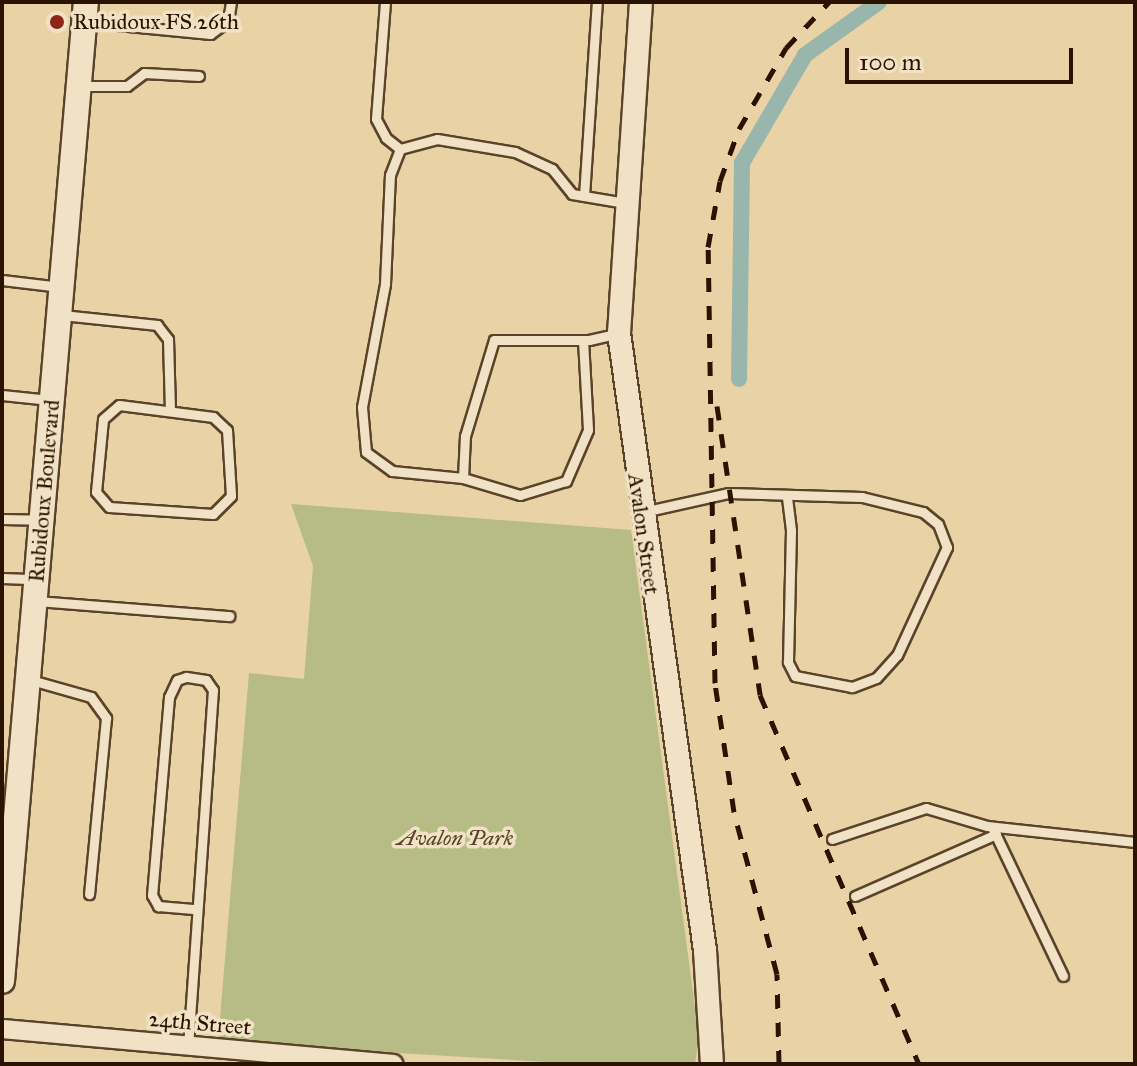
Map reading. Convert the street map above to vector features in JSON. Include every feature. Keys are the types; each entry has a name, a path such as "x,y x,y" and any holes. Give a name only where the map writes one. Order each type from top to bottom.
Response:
{"main road":[{"name":"Rubidoux Boulevard","path":"2,981 85,12"}],"street":[{"name":"Avalon Street","path":"641,2 625,203 619,333 640,512 705,950 712,1064"},
{"name":"24th Street","path":"2,1029 393,1064"}],"lane":[{"path":"85,12 210,34 228,21 231,2"},
{"path":"385,2 376,119 386,138 400,149"},
{"path":"584,196 597,2"},
{"path":"79,86 111,89 144,73 199,76"},
{"path":"400,149 437,139 515,152 552,169 572,194 625,203"},
{"path":"400,149 390,175 385,284 362,407 366,452 392,471 463,478 520,495 566,481 588,430 583,340"},
{"path":"2,280 61,287"},
{"path":"59,315 157,325 168,339 170,411"},
{"path":"463,478 465,436 494,340 583,340 619,333"},
{"path":"2,395 51,400"},
{"path":"119,405 170,411 213,417 227,430 231,496 213,514 109,507 96,492 103,419 119,405"},
{"path":"640,512 729,493 787,495 895,502 938,524 947,547 897,655 876,678 852,687 795,676 788,662 791,530 787,495"},
{"path":"2,519 41,520"},
{"path":"2,578 35,590 229,616"},
{"path":"188,1047 213,690 206,680 186,677 177,680 169,697 152,895 158,906 196,909"},
{"path":"28,679 91,697 106,718 89,894"},
{"path":"832,839 926,808 994,831 1134,844"},
{"path":"855,896 994,831"},
{"path":"994,831 1063,976"}],"green space":[{"name":"Avalon Park","path":"291,504 631,530 699,1037 695,1064 579,1064 218,1042 249,673 304,679 313,566"}],"waterway":[{"path":"739,379 742,163 805,55 879,2"}],"railway":[{"path":"779,1064 777,974 734,812 715,683 708,247 720,181 739,129 786,48 829,2"},
{"path":"717,406 760,695 919,1064"}],"place":[{"name":"Rubidoux FS 26th","path":"57,22"}]}
